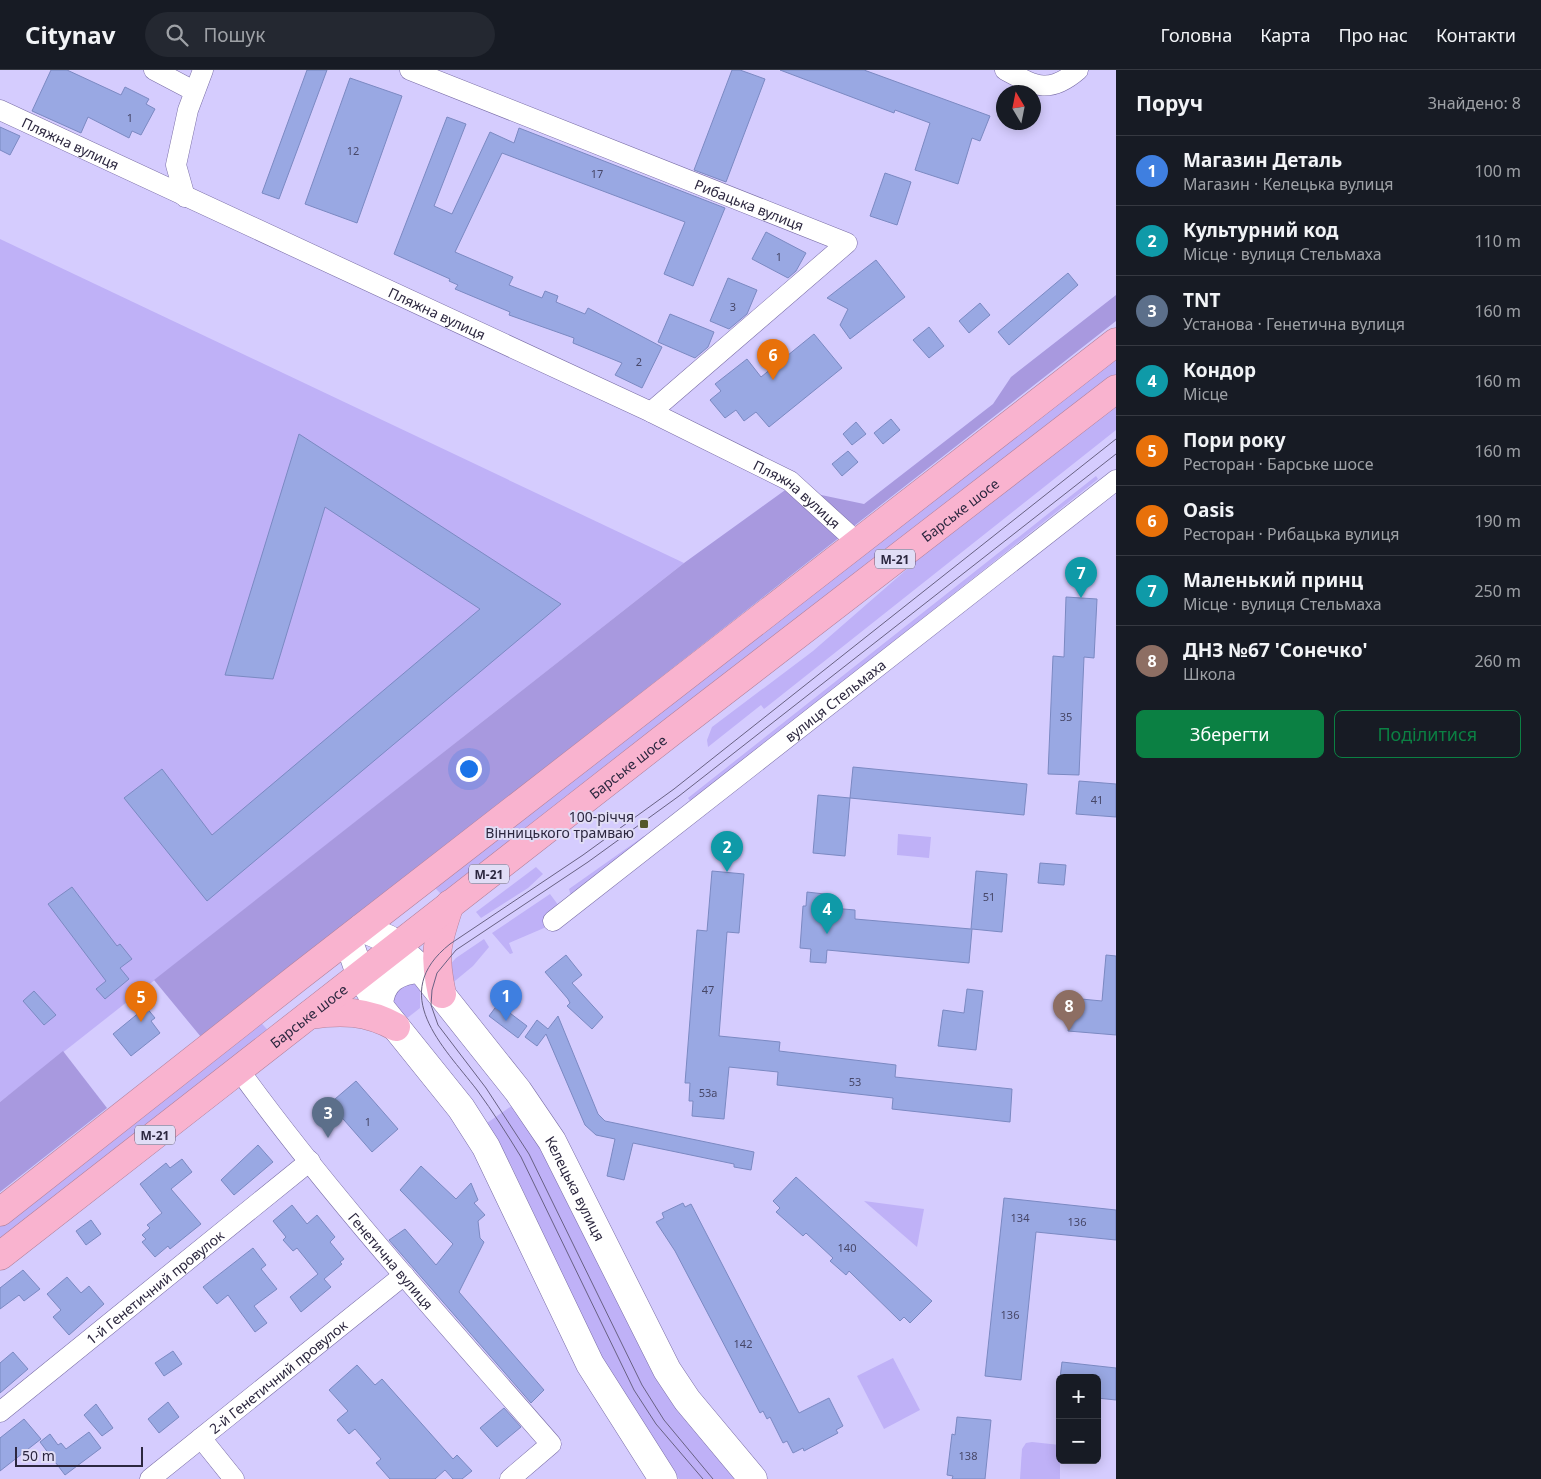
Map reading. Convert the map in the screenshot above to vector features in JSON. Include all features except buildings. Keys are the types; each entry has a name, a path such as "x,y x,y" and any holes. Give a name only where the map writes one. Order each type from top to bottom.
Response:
{"highway":[{"name":"М-21","path":"0,1212 297,978 1116,342"},
{"name":"Барське шосе","path":"0,1256 450,904 1116,389"},
{"path":"429,876 426,890 430,897 435,903 450,904 438,939 435,958 442,994"},
{"path":"297,978 312,981 318,986 320,1001 313,1011"},
{"path":"313,1011 353,1012 377,1016 396,1027"}],"main road":[{"name":"Келецька вулиця","path":"355,933 388,939 421,969 518,1091 552,1141 667,1370 687,1400 753,1479"},
{"path":"355,933 360,974 379,1006 461,1108 486,1147 590,1364 663,1479"},
{"path":"379,1006 380,996 388,980 404,970 421,969"}],"street":[{"path":"154,70 194,90"},
{"path":"185,197 176,164 194,90 203,70"},
{"name":"Рибацька вулиця","path":"410,70 847,243 651,412"},
{"path":"1005,70 1038,87 1058,84 1078,70"},
{"name":"Пляжна вулиця","path":"0,110 651,412 790,480 857,542"},
{"name":"вулиця Стельмаха","path":"553,921 1116,480"},
{"name":"Генетична вулиця","path":"239,1070 310,1161 404,1275 551,1444 510,1479"},
{"name":"1-й Генетичний провулок","path":"0,1412 310,1161"},
{"name":"2-й Генетичний провулок","path":"150,1479 404,1275"},
{"path":"201,1438 234,1479"}],"shaded area":[{"path":"0,239 684,563 0,1102"},
{"path":"1116,295 1116,321 201,1037 154,980 684,563 788,488 864,504 993,404 1011,377"},
{"path":"1116,358 1116,375 447,893 441,894 436,889 438,881"},
{"path":"1116,402 1116,430 764,709 761,705 708,747 707,740 712,727 813,651 953,529"},
{"path":"1096,476 1098,479 691,802 688,798"},
{"path":"898,834 931,837 929,858 897,855"},
{"path":"644,836 646,838 571,896 569,889"},
{"path":"536,867 543,874 528,888 481,918 476,912"},
{"path":"550,894 559,906 548,915 544,928 509,943 513,953 510,954 492,933"},
{"path":"484,939 489,947 473,966 450,985 446,969 456,958"},
{"path":"409,977 420,986 420,1008 406,1019 391,998"},
{"path":"252,1013 277,1040 0,1256 0,1212"},
{"path":"63,1051 107,1108 0,1192 0,1102"},
{"path":"513,1105 541,1146 739,1479 679,1479 601,1357 511,1165 487,1123"},
{"path":"864,1201 924,1209 917,1247"},
{"path":"893,1358 920,1410 884,1429 857,1376"},
{"path":"1026,1443 1056,1445 1056,1464 1060,1464 1060,1479 1020,1479 1022,1449"}],"tram line":[{"path":"703,1479 656,1424 634,1390 521,1157 483,1098 437,1038 427,1019 422,1001 423,982 432,963 450,944 583,855 674,789 1116,439"},
{"path":"713,1479 664,1420 642,1385 529,1154 486,1088 438,1025 431,1005 432,990 437,973 456,950 588,862 679,796 1116,454"}],"place":[{"name":"Oasis","path":"773,380"},
{"name":"Маленький принц","path":"1081,598"},
{"name":"100-річчя Вінницького трамваю","path":"644,824"},
{"name":"Культурний код","path":"727,872"},
{"name":"Кондор","path":"827,934"},
{"name":"Магазин Деталь","path":"506,1021"},
{"name":"Пори року","path":"141,1022"},
{"name":"ДНЗ №67 'Сонечко'","path":"1069,1031"},
{"name":"TNT","path":"328,1138"}]}
